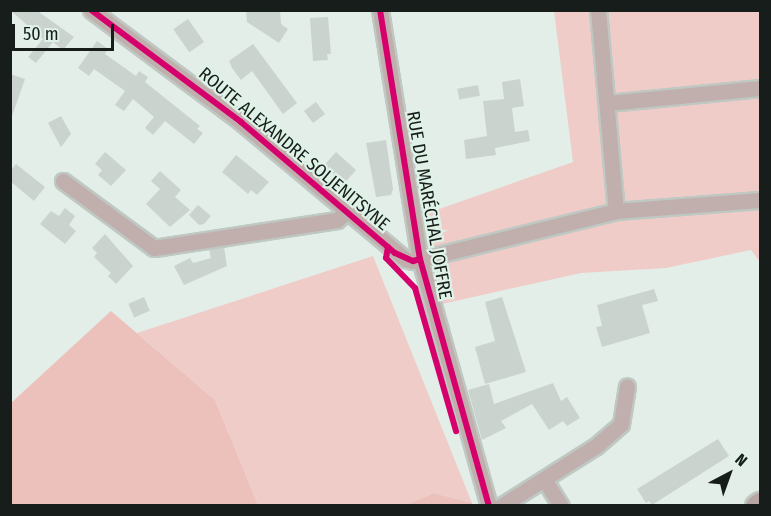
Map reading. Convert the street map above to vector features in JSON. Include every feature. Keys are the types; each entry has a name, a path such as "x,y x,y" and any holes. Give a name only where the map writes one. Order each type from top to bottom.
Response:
{"main road":[{"path":"756,506 760,503"}],"street":[{"name":"ROUTE ALEXANDRE SOLJENITSYNE","path":"91,10 241,122 405,259 420,259"},
{"name":"RUE DU MARÉCHAL JOFFRE","path":"380,10 420,259 489,506"},
{"path":"598,11 616,211"},
{"path":"608,104 760,88"},
{"path":"63,181 154,249 337,220 346,212"},
{"path":"420,259 616,211 760,200"},
{"path":"501,506 544,479 621,424 627,386"},
{"path":"544,479 561,506"}],"shaded area":[{"path":"554,11 760,11 760,262 751,250 666,268 581,273 442,304 428,213 573,162"},
{"path":"373,256 472,503 434,493 405,505 258,505 215,400 137,333"},
{"path":"111,311 215,400 258,505 11,505 11,403"},
{"path":"434,493 472,503 472,505 405,505"}],"building":[{"path":"10,10 36,10 74,37 63,50 53,42 36,63 28,57 43,39"},
{"path":"246,10 280,10 281,24 288,29 279,43 247,22"},
{"path":"328,17 331,54 327,54 328,60 313,61 310,18"},
{"path":"188,19 204,42 189,52 173,29"},
{"path":"97,41 108,49 105,54 136,76 139,71 148,77 145,82 200,126 197,129 203,133 194,144 165,121 153,135 145,128 154,117 133,99 124,111 115,105 125,91 94,69 89,76 78,68"},
{"path":"253,44 297,103 283,114 252,71 241,80 229,61"},
{"path":"10,74 25,79 12,116 10,116"},
{"path":"520,79 524,106 512,108 515,132 528,130 530,141 495,148 496,155 466,159 464,140 487,136 483,101 504,99 502,82"},
{"path":"478,85 480,96 459,99 457,89"},
{"path":"316,102 325,114 313,123 304,111"},
{"path":"61,116 71,134 61,147 48,123"},
{"path":"386,140 393,189 391,195 376,197 366,143"},
{"path":"105,152 126,170 111,186 98,175 102,170 95,164"},
{"path":"336,152 356,170 344,183 324,165"},
{"path":"236,155 269,182 257,195 251,190 248,194 222,172"},
{"path":"16,164 45,187 34,201 10,181 10,171"},
{"path":"160,171 181,190 175,197 190,210 170,227 146,204 160,189 151,181"},
{"path":"363,201 386,214 380,225 364,212"},
{"path":"198,205 211,216 204,224 199,225 189,215"},
{"path":"65,208 75,216 69,225 76,231 65,244 40,224 51,211 59,216"},
{"path":"105,234 133,266 116,284 108,276 111,273 94,257 97,253 92,248"},
{"path":"224,247 227,266 184,285 174,266 190,258 193,263 211,258 209,249"},
{"path":"654,289 658,301 642,305 650,333 602,347 596,327 602,326 597,305"},
{"path":"144,297 150,311 134,317 128,304"},
{"path":"502,297 526,372 485,384 475,347 495,341 485,302"},
{"path":"553,383 561,401 567,397 580,418 567,426 563,421 549,430 532,404 501,421 506,428 482,440 468,390 489,384 494,404"},
{"path":"718,439 729,456 652,505 649,501 646,503 637,489"}],"cycle path":[{"path":"91,10 241,122 395,253 413,261 420,259"},
{"path":"380,10 420,259 489,506"},
{"path":"388,247 386,258 415,288 456,431"}]}
